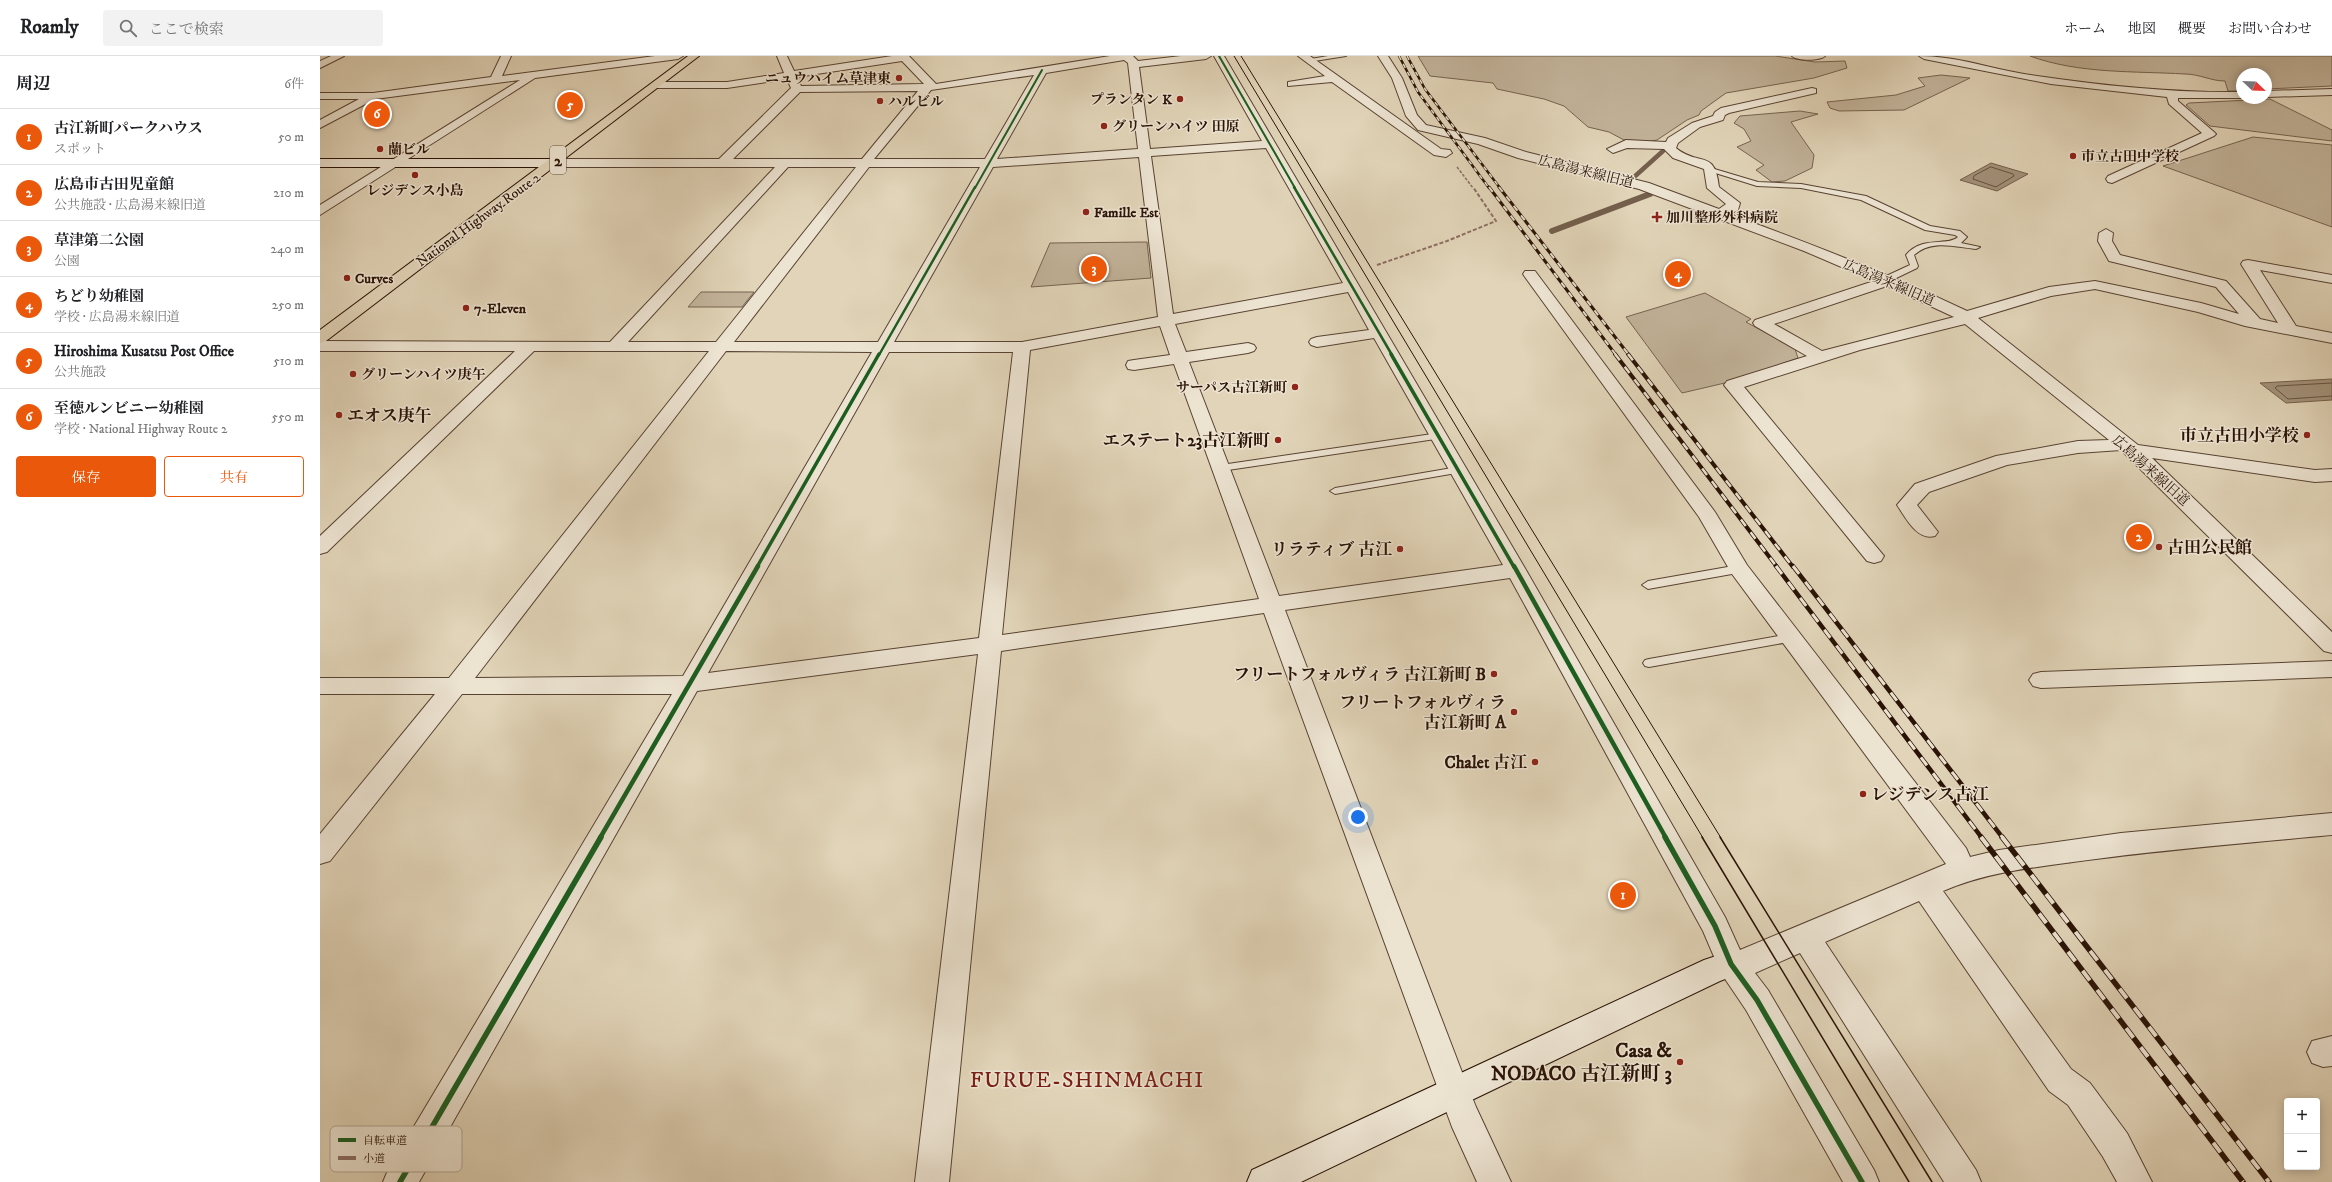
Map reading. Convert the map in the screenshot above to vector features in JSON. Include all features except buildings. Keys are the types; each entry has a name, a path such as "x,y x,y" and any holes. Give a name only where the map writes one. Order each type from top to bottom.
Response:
{"highway":[{"name":"National Highway Route 2","path":"320,338 694,56"}],"street":[{"path":"320,64 339,56"},
{"path":"495,80 506,56"},
{"path":"320,96 373,96 678,56"},
{"path":"782,56 797,89"},
{"path":"722,163 797,89 926,89 1042,70 1129,59 1206,56"},
{"path":"1219,56 1516,570 1715,926 1731,964 1757,1000 1862,1182"},
{"name":"広島湯来線旧道","path":"1383,56 1397,78 1412,116 1422,128 1466,137 1522,155 1625,180 1809,248 1966,317 2129,447 2332,645"},
{"path":"1797,56 1820,56"},
{"path":"1924,56 2024,77 2172,93 2207,96 2236,95"},
{"path":"320,853 454,688 719,347 865,163 926,89 931,85 904,57 728,85 656,85"},
{"path":"1306,58 1335,78 1381,114 1431,148 1438,152 1446,153"},
{"path":"1129,59 1144,153 1166,321 1463,1116 1494,1182"},
{"path":"433,1126 690,684 1042,70"},
{"path":"320,211 530,79 531,75"},
{"path":"1292,84 1335,78"},
{"path":"1670,146 1672,142 1696,125 1719,118 1719,114 1725,110 1812,91"},
{"path":"2272,94 2332,92"},
{"path":"2112,179 2210,134 2173,102 2172,93"},
{"path":"320,125 373,96"},
{"path":"1429,130 1457,167"},
{"path":"320,163 990,163 1271,144"},
{"path":"1613,149 1626,144 1670,146"},
{"path":"1670,146 1670,149 1677,155 1708,166 1711,170 1713,188 1734,205 1731,210 1720,214"},
{"path":"614,347 785,163"},
{"path":"2106,233 2105,241 2114,258 2221,284 2255,323"},
{"path":"2291,330 2248,264 2332,279"},
{"path":"1530,274 1708,516 1739,569 1956,856 1962,870"},
{"path":"1820,357 1761,323 1886,281"},
{"path":"1874,556 1733,385 1855,346 1956,322 1966,317 2049,292 2095,285 2201,308 2255,323 2332,338"},
{"path":"320,346 1022,347 1353,286"},
{"path":"1317,342 1379,333"},
{"path":"320,547 529,347"},
{"path":"932,1182 992,644 1022,347"},
{"path":"1134,365 1248,348"},
{"path":"1928,532 1907,505 1922,488 2003,460 2078,447 2129,447 2315,476 2332,475"},
{"path":"320,686 454,688 661,686 690,684 992,644 1516,570"},
{"path":"2041,680 2332,669"},
{"path":"1264,1182 1455,1093 1714,969 1731,964 1745,963 1962,870 1999,861 2121,844 2332,824"},
{"path":"1924,886 2060,1080 2079,1094 2115,1145 2135,1182"},
{"path":"1806,937 1964,1182"},
{"path":"400,1182 406,1172"}],"lane":[{"path":"1306,58 1343,56"},
{"path":"1711,170 1757,184 1801,186 1864,198 1882,208 1928,228 1957,233 1964,238 1956,242 1939,242 1919,247 1910,255 1914,266 1886,281"},
{"path":"1939,242 1976,248"},
{"path":"1221,468 1439,436"},
{"path":"1335,491 1458,470"},
{"path":"1648,585 1739,569"},
{"path":"1649,663 1790,638"}],"shaded area":[{"path":"1418,56 1775,56 1815,62 1845,61 1847,68 1814,78 1726,93 1701,111 1699,115 1687,120 1657,140 1645,142 1624,140 1609,132 1588,127 1564,106 1544,99 1497,89 1493,83 1430,76"},
{"path":"2030,56 2332,56 2332,86 2272,89 2272,68 2236,68 2236,91 2228,91 2225,81 2195,75 2107,71 2049,62"},
{"path":"1941,75 1970,78 1904,110 1839,111 1830,108 1827,102 1896,95 1925,86 1918,78"},
{"path":"2272,100 2332,130 2332,141 2210,126 2186,105 2189,103 2236,101 2236,104 2272,104"},
{"path":"1800,111 1818,114 1791,122 1814,155 1812,168 1785,181 1772,182 1756,170 1764,165 1737,147 1751,141 1744,129 1734,123 1740,116"},
{"path":"2253,137 2332,145 2332,227 2163,166"},
{"path":"1147,242 1151,278 1031,287 1050,243"},
{"path":"701,292 754,292 742,307 688,307"},
{"path":"1705,293 1751,319 1746,322 1795,349 1798,358 1729,382 1682,393 1626,317"}],"water":[{"path":"1991,163 2028,174 1997,191 1960,180"},
{"path":"2332,379 2332,400 2286,403 2260,383"}],"waterway":[{"path":"1633,178 1663,151"},
{"path":"1552,231 1650,194"}],"tram line":[{"path":"1234,56 1703,838"},
{"path":"1241,56 1721,838"},
{"path":"1702,837 1909,1182"},
{"path":"1720,837 1932,1182"}],"railway":[{"path":"1399,56 1418,92 1489,188"},
{"path":"1407,56 1425,89 1500,188"},
{"path":"1489,187 1616,355"},
{"path":"1499,187 1629,355"},
{"path":"1615,354 1777,567"},
{"path":"1628,354 1793,567"},
{"path":"1776,566 1982,838"},
{"path":"1793,566 2003,838"},
{"path":"1981,837 2243,1182"},
{"path":"2002,837 2269,1182"}],"marked path":[{"path":"1377,265 1447,241 1496,221 1477,192 1457,167"}],"cycle path":[{"path":"1219,56 1516,570 1715,926 1731,964 1757,1000 1862,1182"},
{"path":"433,1126 690,684 1042,70"},
{"path":"400,1182 406,1172"}],"place":[{"name":"ニュウハイム草津東","path":"899,78"},
{"name":"プランタン K","path":"1180,99"},
{"name":"ハルビル","path":"880,101"},
{"name":"Hiroshima Kusatsu Post Office","path":"570,105"},
{"name":"至徳ルンビニー幼稚園","path":"377,114"},
{"name":"グリーンハイツ 田原","path":"1104,126"},
{"name":"蘭ビル","path":"380,149"},
{"name":"市立古田中学校","path":"2073,156"},
{"name":"レジデンス小島","path":"415,175"},
{"name":"Famille Est","path":"1086,212"},
{"name":"加川整形外科病院","path":"1657,217"},
{"name":"草津第二公園","path":"1094,269"},
{"name":"ちどり幼稚園","path":"1678,274"},
{"name":"Curves","path":"347,278"},
{"name":"7-Eleven","path":"466,308"},
{"name":"グリーンハイツ庚午","path":"353,374"},
{"name":"サーパス古江新町","path":"1295,387"},
{"name":"エオス庚午","path":"339,415"},
{"name":"市立古田小学校","path":"2307,435"},
{"name":"エステート23古江新町","path":"1278,440"},
{"name":"広島市古田児童館","path":"2139,537"},
{"name":"古田公民館","path":"2159,547"},
{"name":"リラティブ 古江","path":"1400,549"},
{"name":"フリートフォルヴィラ 古江新町 B","path":"1494,674"},
{"name":"フリートフォルヴィラ 古江新町 A","path":"1514,712"},
{"name":"Chalet 古江","path":"1535,762"},
{"name":"レジデンス古江","path":"1863,794"},
{"name":"古江新町パークハウス","path":"1623,895"},
{"name":"Casa & NODACO 古江新町 3","path":"1680,1062"}],"district":[{"name":"FURUE-SHINMACHI","path":"1087,1079"}]}
